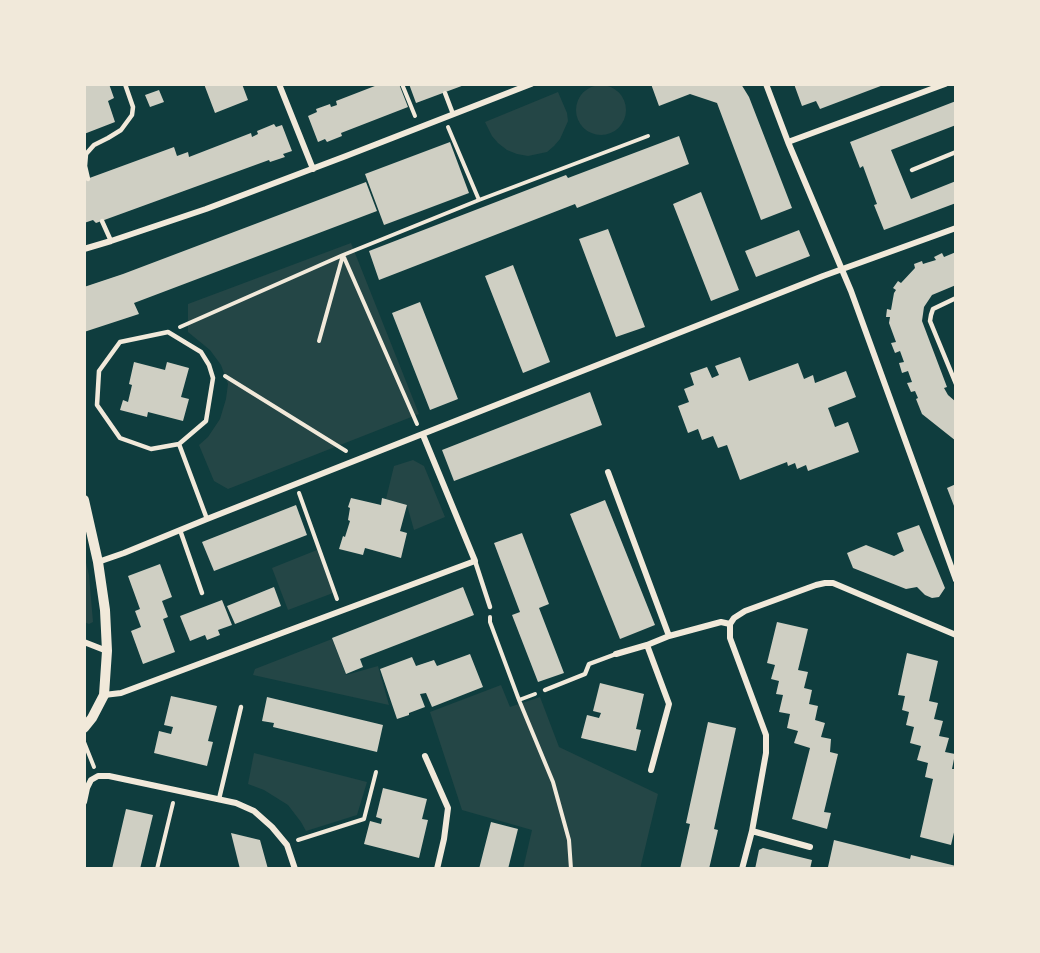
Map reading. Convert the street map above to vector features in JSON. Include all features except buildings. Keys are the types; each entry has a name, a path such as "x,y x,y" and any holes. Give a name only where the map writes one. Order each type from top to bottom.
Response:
{"street":[{"path":"279,84 313,168"},
{"path":"84,249 206,209 531,84"},
{"path":"766,84 851,291 956,579"},
{"path":"788,142 945,84"},
{"path":"98,562 842,269 956,228"},
{"path":"104,695 121,693 475,561 423,435"},
{"path":"608,472 669,636"},
{"path":"84,500 98,562 105,610 107,651 104,695 84,728"},
{"path":"742,869 752,831 766,753 766,735 730,638 730,624 741,613 825,583 833,584 956,635"},
{"path":"616,654 721,622 730,624"},
{"path":"84,642 107,651"},
{"path":"647,645 669,704 651,770"},
{"path":"425,756 448,808 437,869"},
{"path":"84,802 91,780 98,776 109,776 236,803 254,812 272,827 285,843 295,869"},
{"path":"752,831 810,847"}],"lane":[{"path":"88,179 84,166 86,154 94,145 121,130 132,115 134,107 125,84"},
{"path":"445,93 453,114"},
{"path":"912,170 956,152"},
{"path":"102,221 111,241"},
{"path":"956,298 933,309 930,321 956,384"},
{"path":"168,332 201,352 209,365 213,378 206,421 180,444 151,449 120,438 97,405 99,371 120,342 168,332"},
{"path":"180,444 207,519"},
{"path":"180,530 202,593"},
{"path":"475,561 490,607"},
{"path":"545,690 585,674 589,664 616,654"},
{"path":"219,799 241,707"}],"path":[{"path":"402,84 419,128"},
{"path":"444,118 479,200"},
{"path":"168,332 343,255 479,200 648,136"},
{"path":"319,341 343,255"},
{"path":"343,255 423,435"},
{"path":"209,365 359,460"},
{"path":"296,484 341,611"},
{"path":"490,607 490,622 519,700 554,782 568,840 571,869"},
{"path":"519,700 545,690"},
{"path":"84,742 98,776"},
{"path":"285,843 364,819 376,772"},
{"path":"157,869 176,790"}],"shaded area":[{"path":"596,85 606,85 619,92 626,105 626,115 619,128 606,135 596,135 587,131 580,124 576,115 576,105 580,96 587,89"},
{"path":"558,92 568,121 560,139 547,152 528,156 517,154 507,150 492,136 485,122"},
{"path":"351,243 419,414 228,489 214,481 199,445 208,437 220,419 228,384 221,365 210,350 188,332 188,304"},
{"path":"413,460 424,466 445,517 414,530 407,505 386,499 394,466"},
{"path":"317,550 333,593 288,610 272,568"},
{"path":"84,554 89,575 93,622 89,624 84,622"},
{"path":"332,639 346,675 378,666 389,705 253,675 255,669"},
{"path":"501,685 510,707 540,697 559,747 658,794 640,869 523,869 532,830 462,810 430,712"},
{"path":"254,753 367,782 357,815 306,831 288,805 264,790 248,784"}]}
